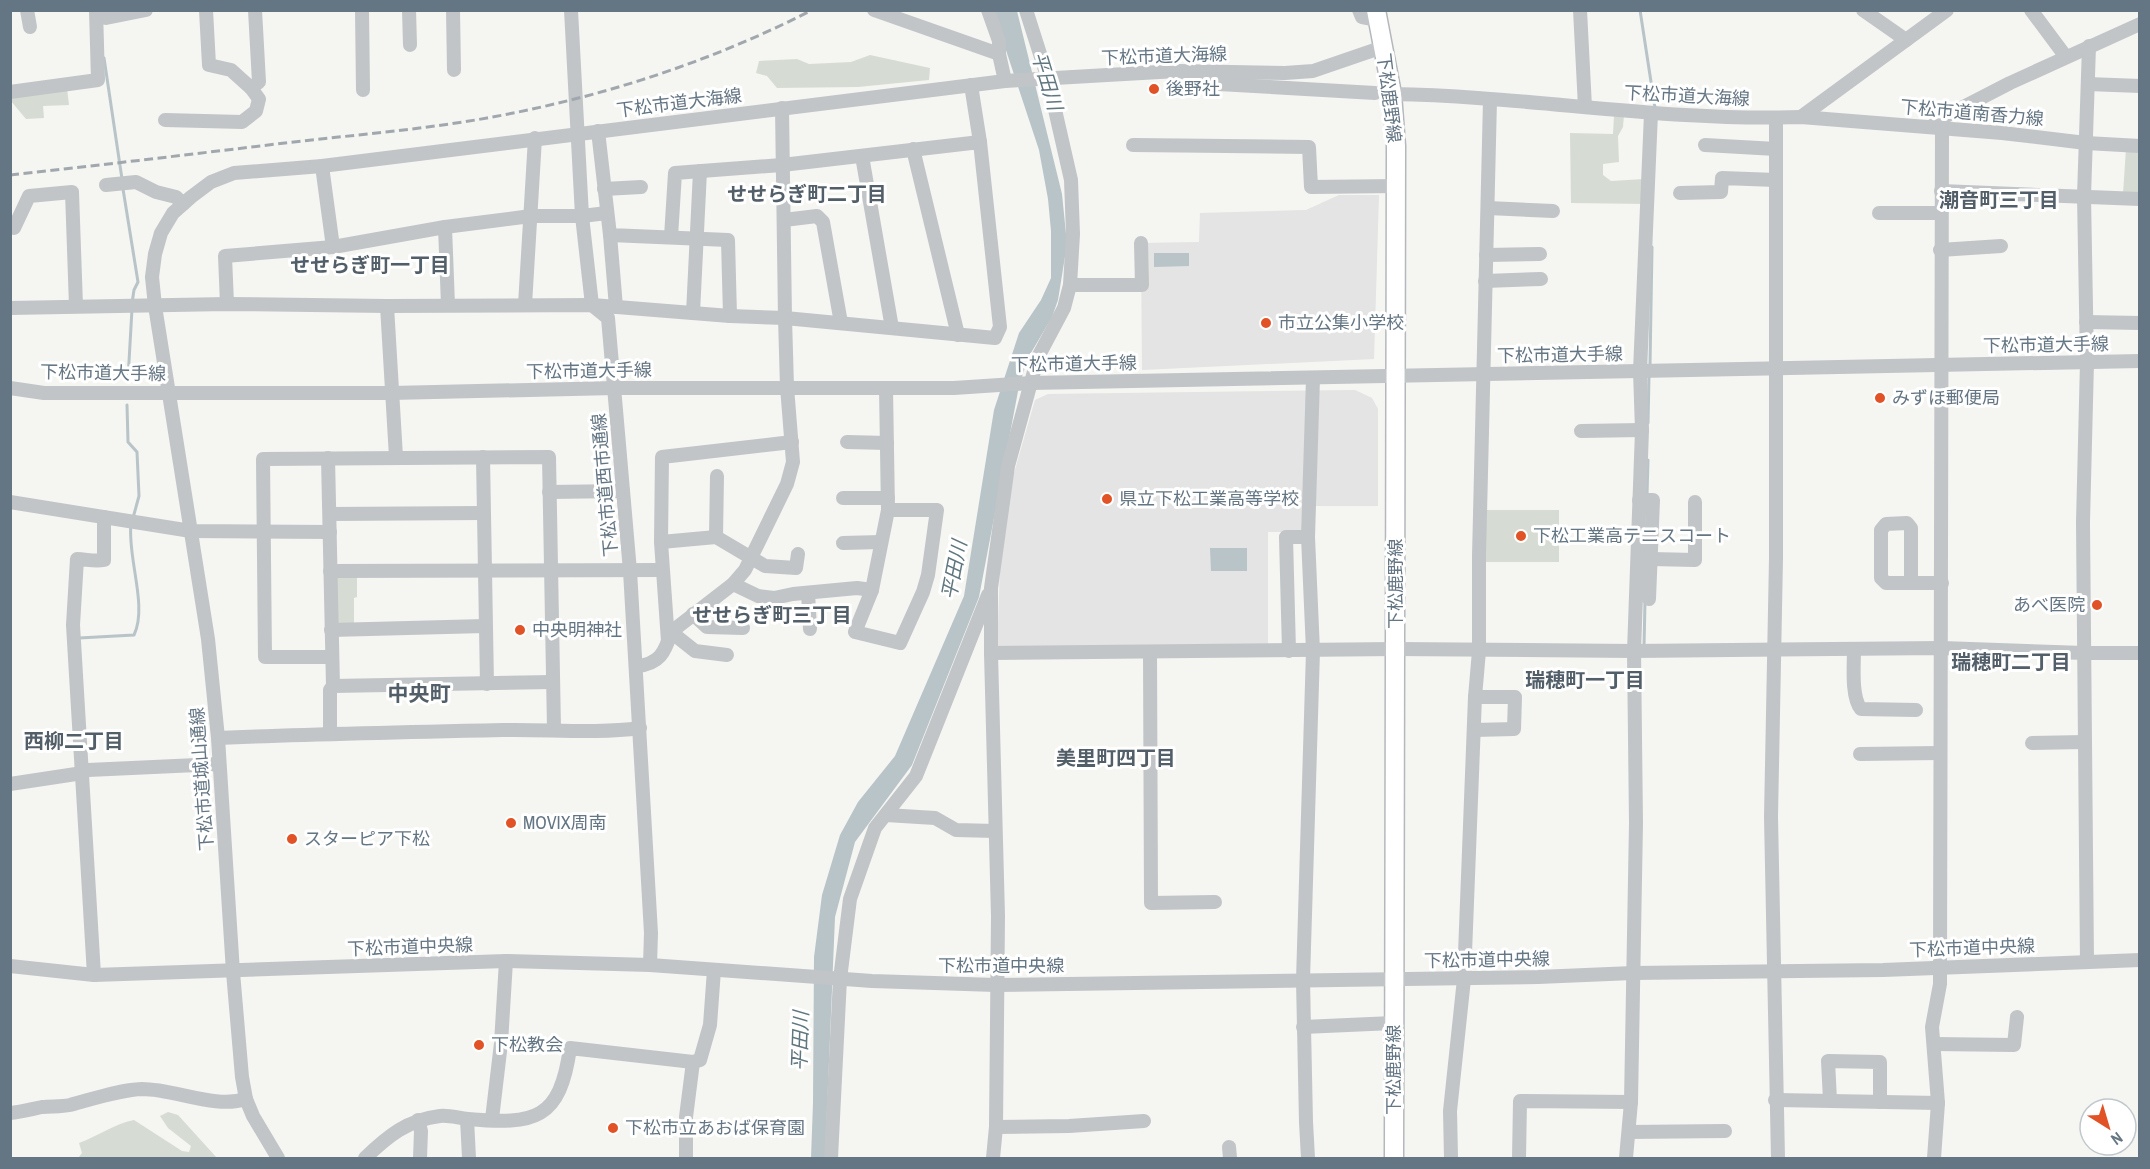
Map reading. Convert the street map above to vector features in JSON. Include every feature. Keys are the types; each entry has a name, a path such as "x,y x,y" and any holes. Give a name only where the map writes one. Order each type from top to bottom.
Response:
{"main road":[{"name":"下松鹿野線","path":"1375,13 1383,46 1383,94 1396,146 1397,186 1394,1158"}],"street":[{"path":"27,10 30,27"},
{"path":"10,92 98,80 96,10"},
{"path":"106,10 106,18 146,10"},
{"path":"165,120 242,122 256,111 259,99 250,88 231,70 209,65 206,10"},
{"path":"250,88 259,82 255,10"},
{"path":"363,10 363,90"},
{"path":"409,10 410,45"},
{"path":"453,10 454,70"},
{"path":"571,10 576,134 592,305"},
{"path":"874,10 999,54"},
{"path":"988,10 999,42 999,54 1005,81"},
{"path":"993,1158 996,1127 998,916 991,653 992,588 1008,466 1026,383 1064,308 1070,285 1073,234 1071,180 1026,10"},
{"path":"1580,10 1585,107"},
{"path":"1863,10 1906,40"},
{"path":"1801,117 1947,10"},
{"path":"2031,10 2066,57"},
{"path":"1934,1158 1938,1103 1932,1027 1940,984 1939,753 1942,648 1941,191 1936,128 1946,116 2139,24"},
{"name":"下松市道大海線","path":"168,392 152,277 161,233 173,213 183,204 211,182 234,172 322,166 1005,81 1177,70 1301,72 1339,63 1383,46"},
{"path":"2087,962 2083,522 2086,362 2084,196 2090,46"},
{"name":"下松市道大海線","path":"1177,70 1183,82 1490,100 1651,113 1801,117"},
{"path":"1301,72 1301,89"},
{"path":"2088,84 2139,86"},
{"path":"10,308 227,304 592,305 785,318 995,338 1000,327 980,142 971,85"},
{"path":"1451,1158 1450,1111 1464,979 1479,651 1479,556 1490,100"},
{"path":"637,666 649,665 658,660 669,637 693,614 733,584 752,558 787,484 793,462 787,387 782,108"},
{"path":"1626,1158 1631,1102 1636,823 1634,651 1642,430 1640,371 1651,113"},
{"name":"下松市道南香力線","path":"1801,117 2139,146"},
{"path":"1776,118 1775,650 1771,806 1775,1100 1778,1158"},
{"path":"598,131 616,307"},
{"path":"525,305 535,138"},
{"path":"671,237 675,173 782,165 980,142"},
{"path":"1133,145 1309,147 1311,187 1397,186"},
{"path":"1706,145 1776,149"},
{"path":"913,149 958,334"},
{"path":"862,156 892,328"},
{"path":"322,166 333,247"},
{"path":"693,313 700,171"},
{"path":"1680,193 1721,192 1722,178 1776,180"},
{"path":"106,185 136,182 156,192 176,197 183,204"},
{"path":"604,189 640,187"},
{"path":"1941,191 2139,199"},
{"path":"14,228 29,196 72,192 76,306"},
{"path":"1488,208 1553,211"},
{"path":"227,304 225,256 333,247 445,227 531,216 582,216 607,213"},
{"path":"1879,213 1941,213"},
{"path":"784,220 817,216 823,222 841,323"},
{"path":"445,227 448,304"},
{"path":"610,236 728,240 730,316"},
{"path":"1070,285 1142,285 1141,243"},
{"path":"1940,249 2001,246"},
{"path":"1486,255 1540,254"},
{"path":"1485,281 1541,279"},
{"name":"下松市道西市通線","path":"592,305 608,318 615,388 637,666 651,965"},
{"path":"387,306 396,457"},
{"path":"2086,322 2139,323"},
{"name":"下松市道大手線","path":"10,388 44,393 391,393 615,388 886,388 1397,375 2139,361"},
{"path":"1308,1158 1303,980 1313,651 1308,537 1313,378"},
{"path":"843,498 888,504 937,510 925,584 900,643 855,632 872,590 888,504 886,388"},
{"name":"下松市道城山通線","path":"168,392 208,639 218,738 239,1049 246,1099 260,1132 278,1158"},
{"path":"1581,431 1642,430"},
{"path":"669,637 662,570 662,457 792,442"},
{"path":"847,442 887,443"},
{"path":"483,457 487,684"},
{"path":"331,657 265,657 263,459 549,457 554,729"},
{"path":"328,458 333,686 330,690 330,733"},
{"path":"716,537 717,476"},
{"path":"549,492 623,491"},
{"path":"1639,500 1653,500 1648,599"},
{"path":"10,502 191,531 330,532"},
{"path":"1651,559 1695,560 1695,502"},
{"path":"330,514 483,513"},
{"path":"94,975 73,626 77,559 104,560 104,517"},
{"path":"1911,584 1911,528 1907,523 1886,524 1881,530 1881,578 1886,583 1911,584 1942,583"},
{"path":"661,542 716,537 765,566 796,568 798,554"},
{"path":"1289,651 1286,537 1308,537"},
{"path":"843,543 881,542"},
{"path":"330,571 662,570"},
{"path":"733,584 758,596 774,598 808,592 857,588 872,590"},
{"path":"831,1158 837,979 850,898 875,828 916,776 992,588"},
{"path":"808,592 810,629"},
{"path":"693,614 707,627 743,628"},
{"path":"332,630 485,626"},
{"path":"669,637 695,651 727,655"},
{"path":"991,653 1396,649 1634,651 1942,648 2139,653"},
{"path":"1854,649 1854,691 1857,704 1861,709 1916,710"},
{"path":"1150,652 1151,903 1215,902"},
{"path":"333,686 552,682"},
{"path":"1474,730 1514,729 1515,697 1476,697"},
{"path":"218,738 330,733 640,728"},
{"path":"2032,743 2084,742"},
{"path":"1860,754 1939,753"},
{"path":"10,784 81,774 88,770 219,764"},
{"path":"886,814 935,818 956,831 995,831"},
{"name":"下松市道中央線","path":"10,966 94,975 506,961 651,965 837,979 996,985 1464,979 2139,960"},
{"path":"492,1119 501,1043 506,961"},
{"path":"369,1157 399,1128 418,1120 442,1116 522,1120 542,1113 554,1099 563,1083 570,1048 693,1062 700,1060 710,1025 714,970"},
{"path":"1934,1044 2014,1045 2017,1017"},
{"path":"1303,1027 1394,1023"},
{"path":"1830,1100 1828,1061 1880,1062 1880,1102"},
{"path":"686,1158 686,1117 693,1062"},
{"path":"10,1113 44,1107 67,1106 87,1099 140,1089 168,1090 215,1101 238,1102 246,1099"},
{"path":"1775,1100 1938,1103"},
{"path":"1519,1158 1520,1101 1631,1102"},
{"path":"467,1119 469,1158"},
{"path":"418,1120 421,1131 420,1158"},
{"path":"996,1127 1069,1126 1144,1120"},
{"path":"1629,1132 1725,1131"}],"shaded area":[{"path":"993,11 1017,11 1062,194 1067,244 1058,300 1052,317 1028,358 1019,386 979,597 912,765 855,842 835,917 825,1158 811,1158 814,957 822,895 840,835 858,802 895,756 964,596 994,410 1019,333 1041,300 1051,278 1048,199 1039,150"},
{"path":"870,55 930,68 929,80 858,87 777,88 767,76 756,73 759,61 797,59 809,64 851,62"},
{"path":"67,88 69,105 43,106 44,118 26,119 11,101 14,95"},
{"path":"1614,115 1624,115 1623,127 1618,136 1619,162 1603,164 1603,175 1611,181 1644,179 1644,204 1571,203 1570,133 1613,134"},
{"path":"2126,148 2139,150 2139,195 2123,194"},
{"path":"1339,195 1379,195 1374,359 1142,370 1141,243 1199,242 1200,213 1306,210"},
{"path":"1154,253 1189,253 1189,266 1154,267"},
{"path":"1355,390 1372,398 1378,409 1378,506 1307,506 1307,532 1268,532 1268,648 997,650 1001,541 1012,480 1035,400 1048,394"},
{"name":"下松工業高テニスコート","path":"1484,510 1559,510 1559,562 1484,562"},
{"path":"1210,548 1247,548 1247,571 1211,571"},
{"path":"357,575 354,625 335,626 334,576"},
{"path":"168,1112 178,1115 217,1158 78,1158 82,1153 79,1143 134,1120 182,1151 189,1152 191,1146 168,1128 160,1116"}],"waterway":[{"path":"1640,10 1655,108"},
{"path":"104,58 122,179"},
{"path":"123,189 138,282 132,303"},
{"path":"1650,366 1652,247"},
{"path":"128,379 132,309"},
{"path":"1648,423 1649,376"},
{"path":"127,405 128,442 137,452 139,496 133,518"},
{"path":"1647,495 1648,460"},
{"path":"79,638 134,635 139,610 131,524"},
{"path":"1644,647 1645,601"}],"railway":[{"path":"10,175 411,129 529,110 612,89 694,62 774,29 812,10"}],"place":[{"name":"後野社","path":"1154,89"},
{"name":"市立公集小学校","path":"1266,323"},
{"name":"みずほ郵便局","path":"1880,398"},
{"name":"県立下松工業高等学校","path":"1107,499"},
{"name":"下松工業高テニスコート","path":"1521,536"},
{"name":"あべ医院","path":"2097,605"},
{"name":"中央明神社","path":"520,630"},
{"name":"MOVIX周南","path":"511,823"},
{"name":"スターピア下松","path":"292,839"},
{"name":"下松教会","path":"479,1045"},
{"name":"下松市立あおば保育園","path":"613,1128"}],"district":[{"name":"せせらぎ町二丁目","path":"807,194"},
{"name":"潮音町三丁目","path":"1999,200"},
{"name":"せせらぎ町一丁目","path":"370,265"},
{"name":"せせらぎ町三丁目","path":"772,615"},
{"name":"瑞穂町二丁目","path":"2011,662"},
{"name":"瑞穂町一丁目","path":"1585,680"},
{"name":"中央町","path":"419,694"},
{"name":"西柳二丁目","path":"74,741"},
{"name":"美里町四丁目","path":"1116,758"}],"water label":[{"name":"平田川","path":"1047,81"},
{"name":"平田川","path":"954,570"},
{"name":"平田川","path":"800,1041"}]}
